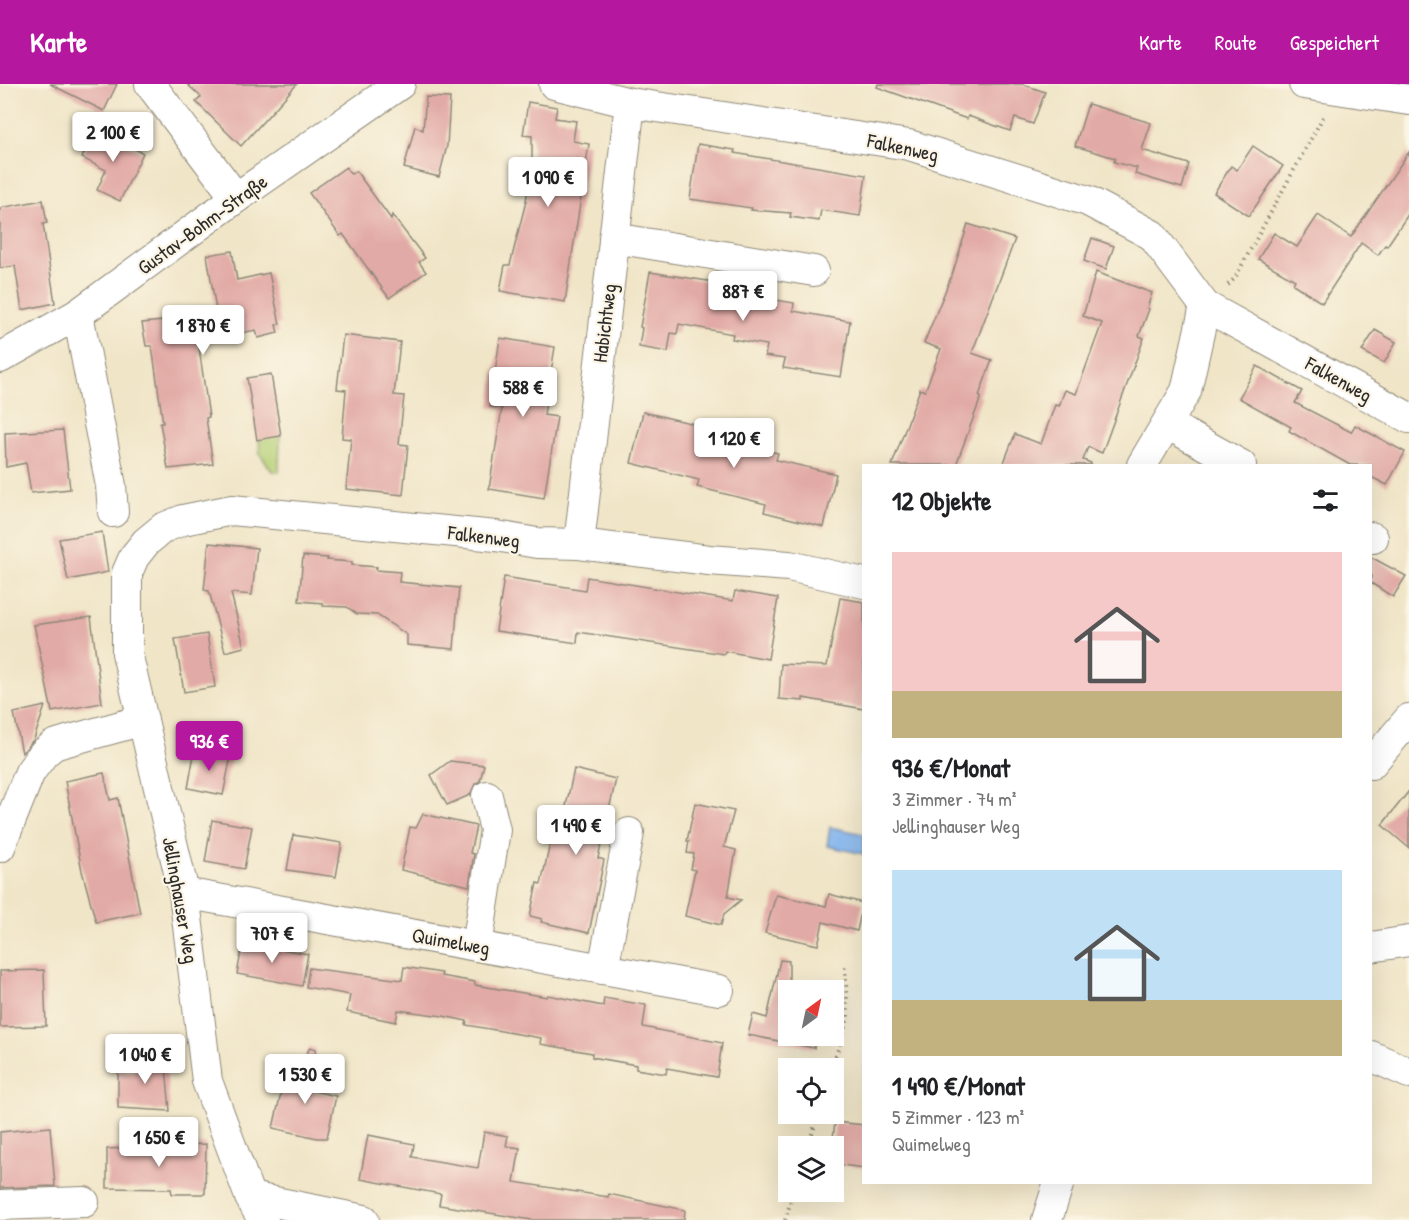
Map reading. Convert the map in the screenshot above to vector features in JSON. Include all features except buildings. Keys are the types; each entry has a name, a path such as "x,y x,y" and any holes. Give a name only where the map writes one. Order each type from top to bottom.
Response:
{"street":[{"path":"150,84 236,198"},
{"name":"Gustav-Bohm-Straße","path":"4,347 78,314 236,198 400,84"},
{"name":"Falkenweg","path":"554,84 630,102 909,145 1088,201 1152,235 1205,306 1409,417"},
{"path":"1305,84 1409,100"},
{"name":"Habichtweg","path":"579,544 630,102"},
{"path":"614,238 814,271"},
{"path":"1143,464 1186,391 1205,306"},
{"path":"78,314 111,486 113,512"},
{"path":"1167,424 1239,464"},
{"name":"Falkenweg","path":"127,573 134,556 163,528 183,520 232,510 496,536 537,543 579,544 709,560 789,566 862,583"},
{"name":"Jellinghauser Weg","path":"127,573 127,653 184,893 207,1081 257,1209"},
{"path":"1372,763 1409,719"},
{"path":"0,847 30,772 44,753 54,745 143,720"},
{"path":"477,946 495,830 488,796"},
{"path":"603,969 629,833"},
{"name":"Quimelweg","path":"184,893 719,990"},
{"path":"1372,947 1409,941"},
{"path":"1372,1056 1409,1072"},
{"path":"1047,1220 1058,1184"},
{"path":"0,1205 84,1202"},
{"path":"257,1209 364,1220"}],"path":[{"path":"1205,306 1235,278 1337,90"},
{"path":"835,1058 848,1018 845,966"},
{"path":"785,1220 791,1202"}],"green space":[{"path":"280,434 279,472 272,471 260,454 259,437"}],"water":[{"path":"830,827 862,834 862,854 827,846"}]}
